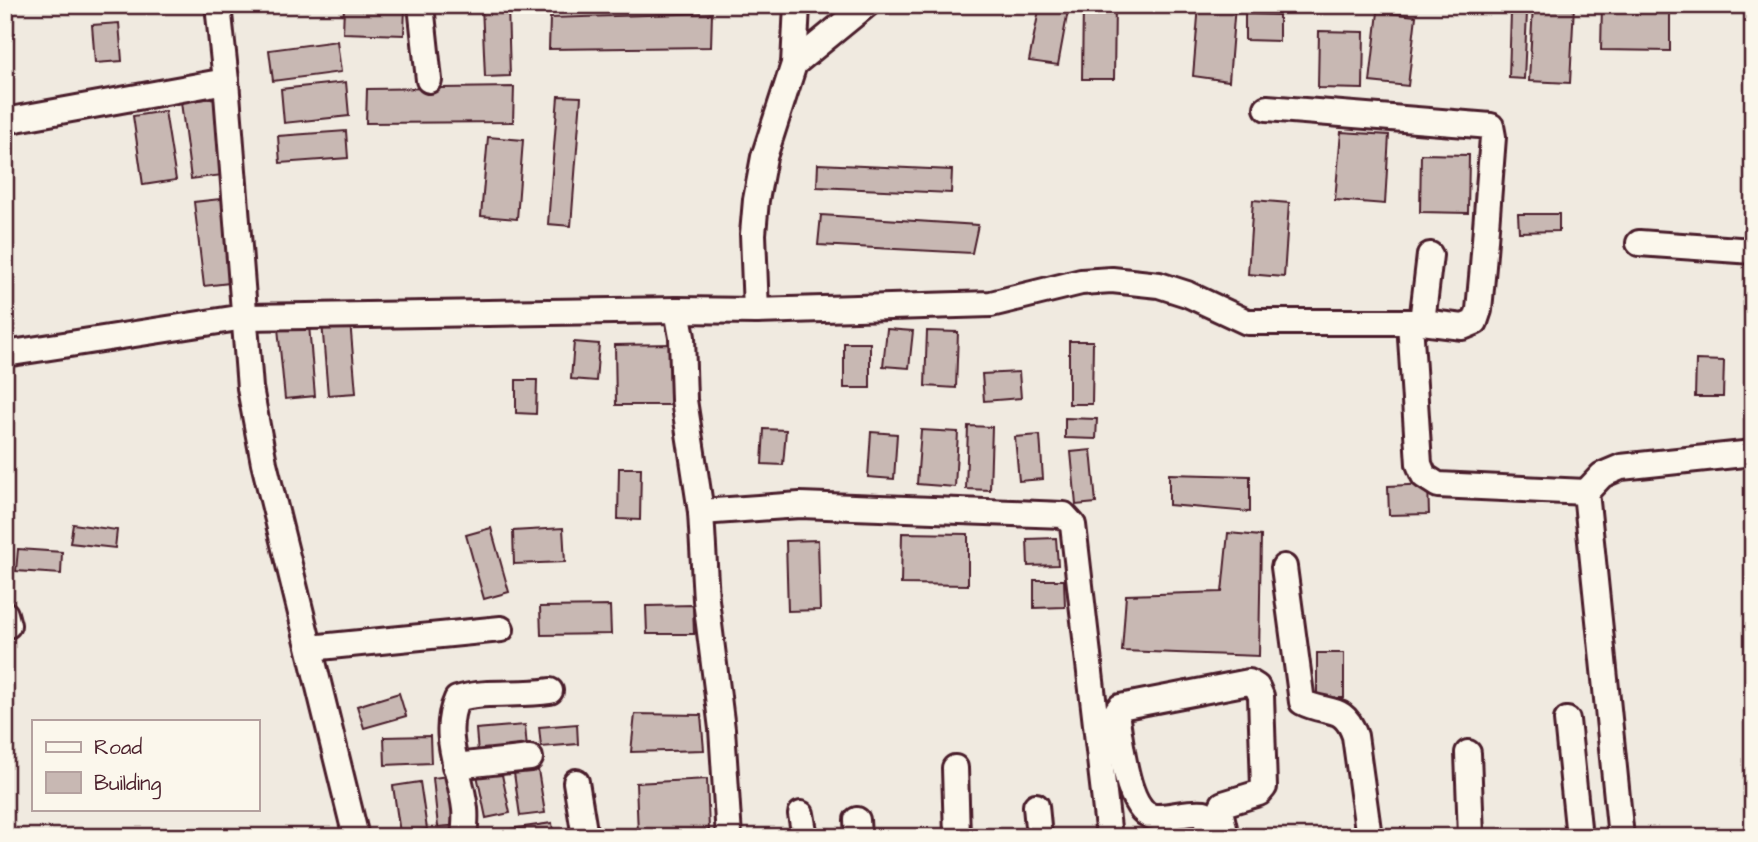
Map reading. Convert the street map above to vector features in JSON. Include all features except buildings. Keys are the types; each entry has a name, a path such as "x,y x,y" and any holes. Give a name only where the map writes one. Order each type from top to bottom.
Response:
{"street":[{"path":"218,5 250,388 264,463 356,837"},
{"path":"421,5 429,80"},
{"path":"755,311 753,234 756,200 764,157 794,64 797,5"},
{"path":"794,64 866,5"},
{"path":"5,121 226,81"},
{"path":"5,354 245,317 755,311 991,304 1081,282 1112,280 1159,285 1187,293 1247,322 1416,322 1463,327 1472,325 1477,318 1483,266 1492,127 1267,108"},
{"path":"1639,243 1753,251"},
{"path":"1430,255 1416,322 1419,464 1424,476 1438,485 1586,492"},
{"path":"677,310 682,337 684,400 701,512 706,600 722,729 729,837"},
{"path":"1621,837 1586,492 1602,475 1621,467 1753,453"},
{"path":"701,512 800,505 1064,515 1073,525 1109,837"},
{"path":"1284,567 1302,702 1311,707 1341,713 1350,722 1355,736 1369,837"},
{"path":"310,648 501,629"},
{"path":"1211,837 1204,813 1154,817 1138,807 1132,794 1117,720 1116,711 1120,707 1249,682 1256,687 1261,696 1264,787 1259,793 1223,804 1220,810 1226,837"},
{"path":"464,837 465,809 455,766 450,725 457,699 471,694 527,695 550,691"},
{"path":"1567,720 1579,837"},
{"path":"1468,752 1471,837"},
{"path":"455,766 530,758"},
{"path":"956,768 957,837"},
{"path":"576,782 585,837"},
{"path":"1036,806 1039,837"}]}
